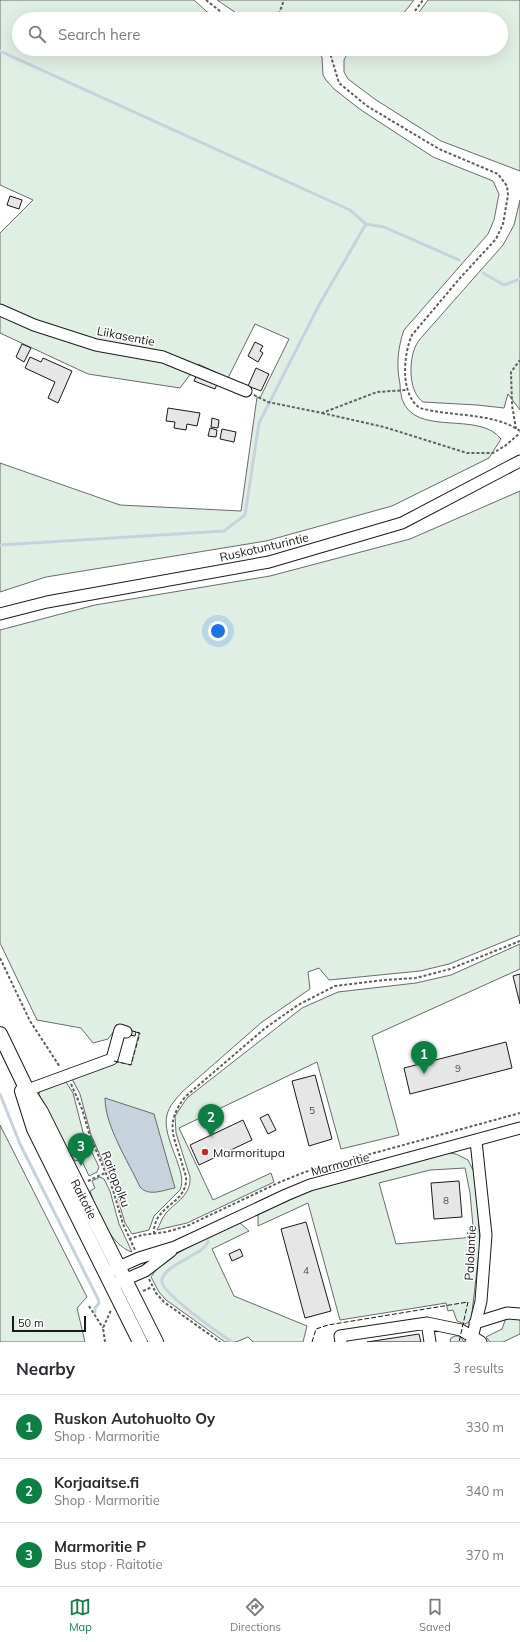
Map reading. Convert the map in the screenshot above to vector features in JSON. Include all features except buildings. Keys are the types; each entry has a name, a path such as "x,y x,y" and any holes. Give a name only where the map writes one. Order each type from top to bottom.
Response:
{"main road":[{"name":"Raitotie","path":"0,1034 11,1056 25,1091 34,1129 140,1342"},
{"name":"Raitotie","path":"25,1091 41,1112 156,1342"}],"street":[{"name":"Liikasentie","path":"0,310 34,325 96,345 163,357 246,390"},
{"name":"Ruskotunturintie","path":"0,614 47,602 269,562 402,523 520,461"},
{"path":"25,1091 65,1075 112,1059 120,1030 126,1032"},
{"name":"Marmoritie","path":"108,1279 121,1273 139,1258 175,1247 305,1187 520,1128"},
{"name":"Palolantie","path":"475,1340 476,1323 481,1301 486,1235 476,1141"},
{"name":"Marmoritie","path":"121,1273 145,1271 175,1247"},
{"path":"476,1323 507,1313 520,1314"},
{"path":"427,1323 430,1342"},
{"path":"340,1342 340,1336 427,1323 461,1330 475,1340"}],"path":[{"path":"206,0 221,12"},
{"path":"280,12 284,0"},
{"path":"414,12 423,0"},
{"path":"246,390 268,402 384,427 467,453 493,453 505,446 520,432 505,423 476,416 420,408 413,404 407,390 405,370 408,344 412,335 460,278 496,239 503,224 508,186 498,174 438,149 367,106 339,83 331,56"},
{"path":"516,429 512,405 511,372 520,360"},
{"path":"322,413 378,392 407,390"},
{"path":"154,1234 155,1224 162,1213 184,1192 186,1180 173,1134 172,1121 175,1110 185,1097 264,1029 298,1005 335,986 416,978 450,969 520,941"},
{"name":"Raitopolku","path":"0,958 30,1021 76,1094 90,1136 112,1190 123,1224 139,1258"},
{"path":"88,1181 105,1173"},
{"path":"145,1271 156,1293 164,1302 220,1342"},
{"path":"89,1306 102,1328"}],"green space":[{"path":"0,0 194,0 207,12 12,12 12,56 321,56 323,75 326,80 334,89 361,110 433,157 493,181 499,194 494,220 488,234 404,330 400,343 398,363 402,399 409,411 420,418 433,421 478,426 491,431 501,439 489,458 392,506 266,541 46,577 0,592 0,463 120,505 241,511 257,397 260,398 289,339 255,324 228,378 198,364 180,388 88,374 0,333 0,233 33,200 0,185"},
{"path":"217,0 414,0 405,12 235,12"},
{"path":"428,0 520,0 520,171 441,141 376,100 348,79 344,72 344,60 346,56 508,56 508,12 419,12"},
{"path":"520,200 520,410 508,394 504,408 423,402 418,398 415,392 411,378 411,363 415,347 420,339 503,245 514,225"},
{"path":"520,491 520,935 449,964 420,971 329,980 319,968 308,972 310,989 262,1022 182,1092 175,1100 168,1112 166,1124 181,1174 182,1183 180,1190 154,1216 149,1230 132,1234 125,1223 114,1186 91,1135 80,1094 71,1077 114,1061 131,1065 139,1033 117,1027 108,1039 93,1043 81,1028 37,1020 0,943 0,630 95,605 270,576 410,539"},
{"path":"520,944 520,969 372,1036 399,1135 341,1149 317,1062 179,1128 213,1200 271,1173 274,1182 187,1223 157,1230 166,1213 186,1193 190,1183 190,1177 176,1133 175,1116 187,1098 302,1008 338,992 416,983 451,975"},
{"path":"64,1079 73,1093 84,1136 99,1167 97,1172 89,1176 81,1159 75,1161 67,1149 39,1095 40,1090"},
{"path":"0,1125 87,1297 77,1308 85,1342 0,1342"},
{"path":"449,1153 456,1154 468,1160 474,1172 480,1244 471,1321 465,1324 457,1321 453,1310 448,1311 446,1303 340,1320 308,1203 258,1226 258,1214 312,1190","holes":["465,1168 470,1193 474,1237 396,1244 379,1183 430,1170"]},
{"path":"100,1177 104,1179 110,1191 119,1224 132,1252 117,1243 105,1226 96,1208 90,1191 95,1188 92,1181"},
{"path":"240,1223 249,1231 212,1249 234,1296 307,1326 303,1342 253,1342 248,1337 236,1342 225,1342 166,1300 159,1292 151,1277 167,1260 191,1246"},
{"path":"520,1317 520,1334 503,1342 490,1342 486,1337 502,1329 506,1318"},
{"path":"460,1336 464,1342 450,1342 451,1338"}],"shaded area":[{"path":"105,1098 154,1114 175,1188 148,1192 140,1187 113,1132 106,1109"}],"waterway":[{"path":"0,51 350,210 366,224"},
{"path":"0,545 224,531 245,515 259,423 319,305 366,224 384,227 459,260"},
{"path":"483,273 504,285 520,279"},
{"path":"0,1094 20,1144 98,1299 99,1303 95,1308 95,1312"},
{"path":"208,1241 206,1246 168,1270 163,1276 162,1282 165,1288 181,1304 232,1342"}],"fence":[{"path":"114,1061 131,1065 140,1033 136,1032"},
{"path":"312,1342 316,1329 328,1325 468,1302 459,1342"}],"place":[{"name":"Ruskon Autohuolto Oy","path":"424,1074"},
{"name":"Korjaaitse.fi","path":"211,1137"},
{"name":"Marmoritupa","path":"205,1152"},
{"name":"Marmoritie P","path":"81,1166"}]}
